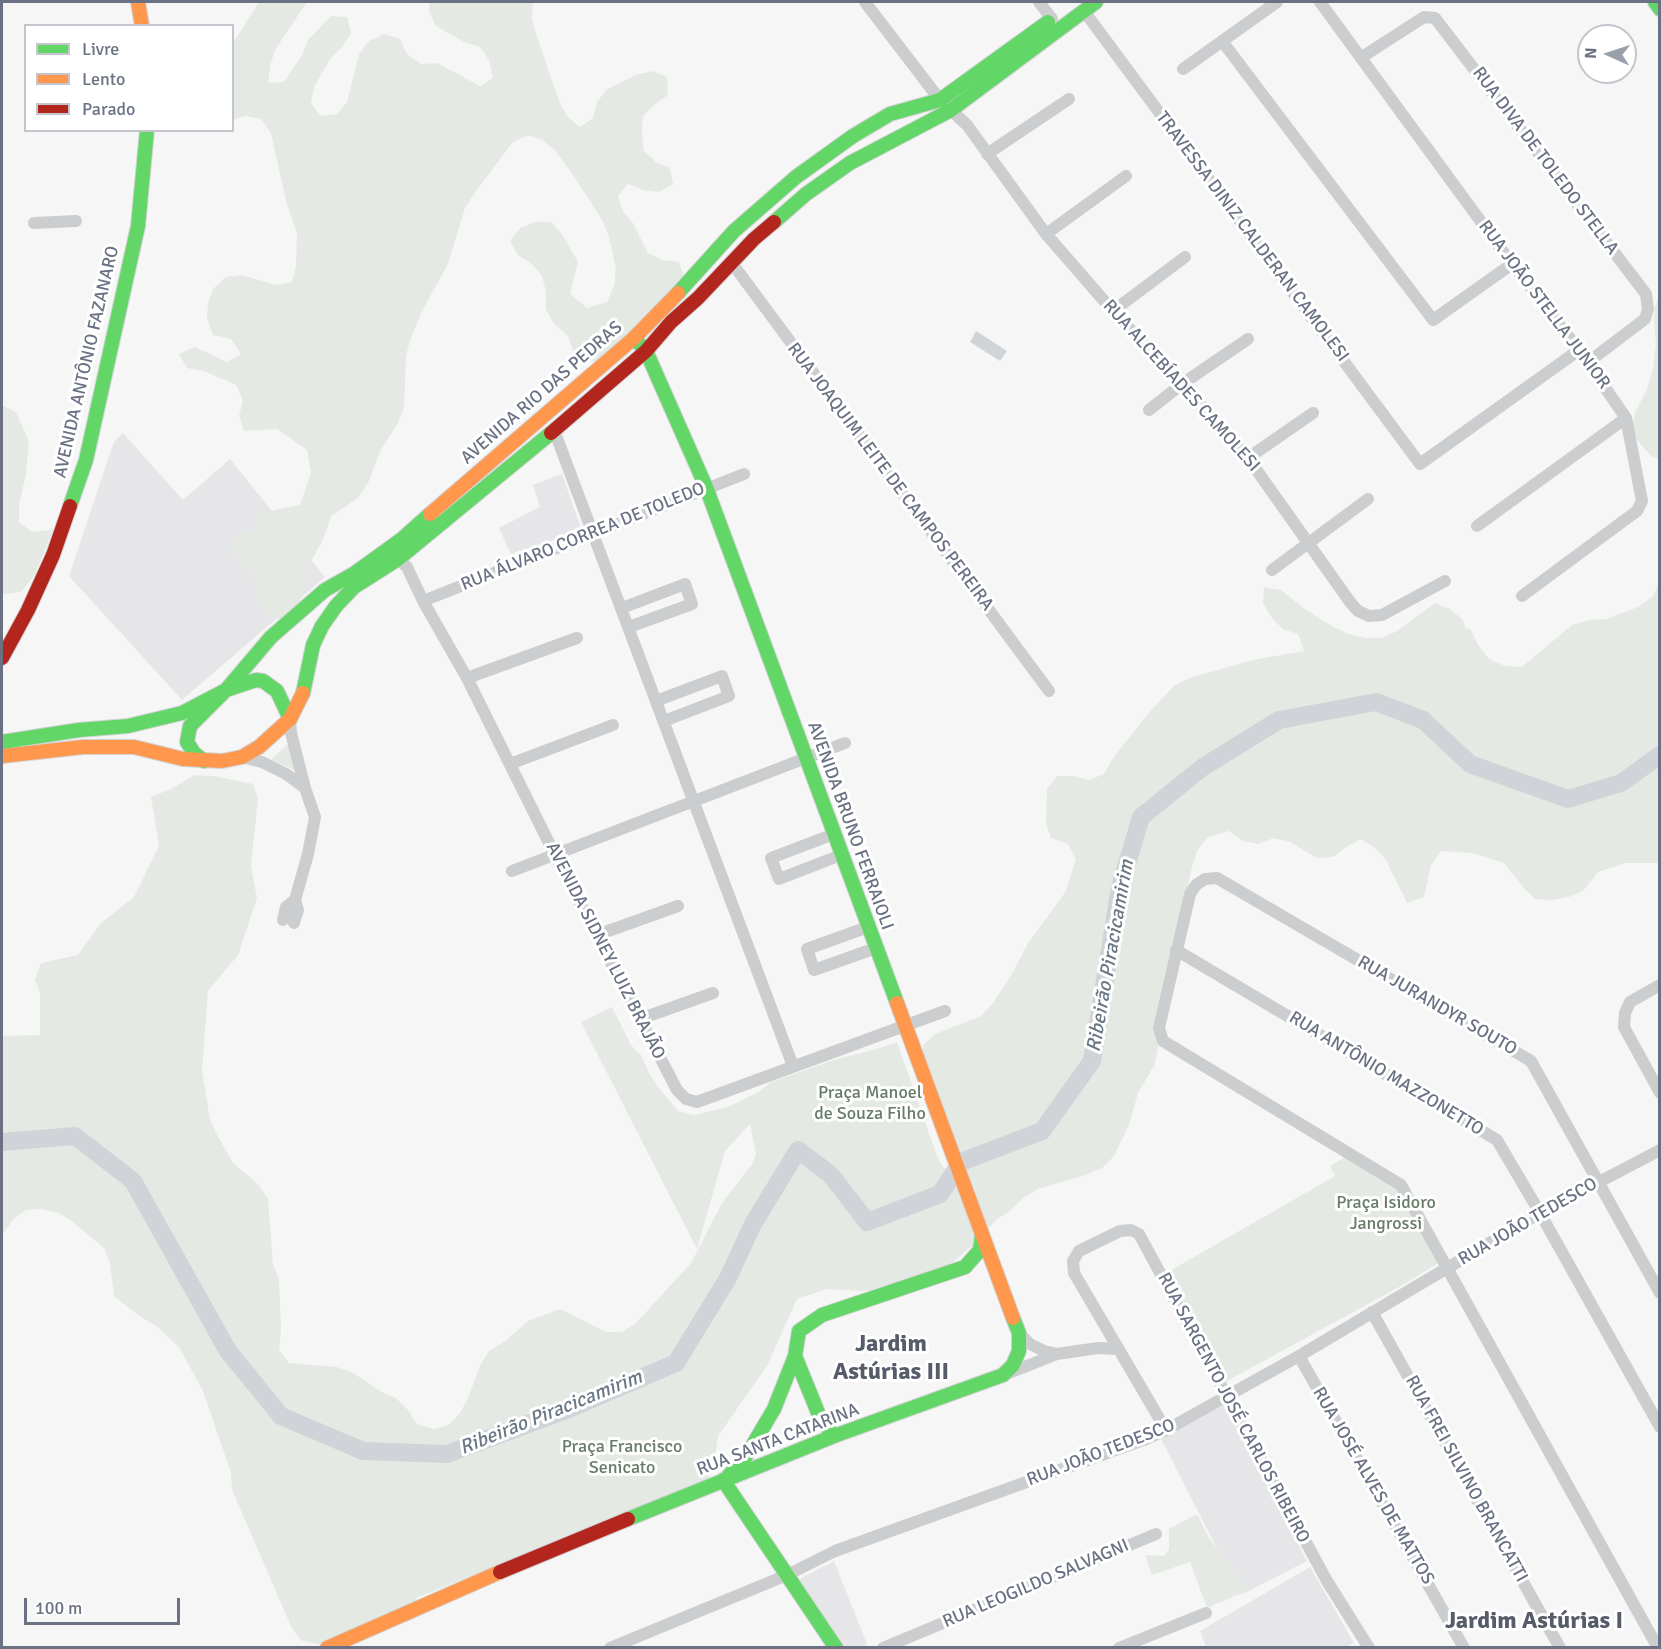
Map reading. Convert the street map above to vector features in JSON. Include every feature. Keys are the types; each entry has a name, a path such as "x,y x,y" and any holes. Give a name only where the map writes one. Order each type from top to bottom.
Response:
{"street":[{"path":"138,2 142,24"},
{"name":"RUA ALCEBÍADES CAMOLESI","path":"865,2 940,100 968,125 1046,234 1113,311 1248,458 1358,611 1370,616 1382,615 1442,584"},
{"path":"1036,46 1038,36 1052,26 1052,19 1038,2"},
{"name":"AVENIDA RIO DAS PEDRAS","path":"2,742 79,730 128,726 182,713 226,690 271,637 298,613 325,590 355,573 402,539 633,338 689,282 734,231 796,177 853,136 890,114 940,100 1052,19 1080,6 1096,2"},
{"path":"1183,69 1277,2"},
{"name":"RUA JOÃO STELLA JUNIOR","path":"1320,2 1512,264 1579,350 1626,418 1642,501 1637,511 1522,596"},
{"path":"1655,2 1659,9"},
{"name":"AVENIDA RIO DAS PEDRAS","path":"2,756 83,747 134,747 183,759 222,761 242,757 259,747 290,719 302,700 313,645 322,626 336,606 354,587 398,559 646,351 670,322 754,239 806,194 841,169 903,133 951,110 1036,46 1080,6"},
{"name":"TRAVESSA DINIZ CALDERAN CAMOLESI","path":"1080,6 1420,464 1579,350"},
{"name":"RUA DIVA DE TOLEDO STELLA","path":"1362,57 1424,17 1435,18 1646,294 1648,309 1645,319 1587,363"},
{"path":"1222,41 1433,320 1512,264"},
{"path":"987,154 1069,99"},
{"name":"AVENIDA ANTÔNIO FAZANARO","path":"2,658 28,610 53,555 86,460 138,226 147,132"},
{"path":"1046,234 1126,176"},
{"path":"34,223 76,221"},
{"path":"1113,311 1185,257"},
{"name":"RUA JOAQUIM LEITE DE CAMPOS PEREIRA","path":"732,263 1049,691"},
{"name":"AVENIDA BRUNO FERRAIOLI","path":"633,338 646,351 706,487 1019,1333 1019,1351 1014,1365 1004,1375"},
{"path":"1149,410 1182,384 1248,339"},
{"path":"1248,458 1312,413"},
{"path":"1477,526 1626,418"},
{"path":"554,430 793,1066"},
{"name":"RUA ÁLVARO CORREA DE TOLEDO","path":"423,601 706,487 744,474"},
{"path":"1272,570 1368,499"},
{"name":"AVENIDA SIDNEY LUIZ BRAJÃO","path":"398,559 407,567 423,601 467,678 640,1019 677,1090 686,1099 697,1102 945,1011"},
{"path":"622,608 685,584 692,604 629,627"},
{"path":"467,678 578,638"},
{"path":"656,701 722,676 729,696 664,721"},
{"path":"204,761 194,753 187,742 190,726 226,690 256,680 263,681 276,691 290,719 291,733 304,788 315,817 308,854 295,900 298,910 288,922"},
{"path":"510,764 613,725"},
{"path":"512,871 845,743"},
{"name":"AVENIDA RIO DAS PEDRAS","path":"242,757 262,762 286,774 304,788"},
{"path":"834,834 771,858 779,879 841,855"},
{"name":"RUA JURANDYR SOUTO","path":"1176,950 1190,894 1196,885 1205,879 1217,878 1531,1061 1659,1293"},
{"path":"597,935 678,906"},
{"path":"868,927 807,949 814,970 876,948"},
{"path":"1176,950 1159,1028 1163,1041 1401,1185 1658,1647"},
{"name":"RUA ANTÔNIO MAZZONETTO","path":"1176,950 1497,1140 1654,1407 1659,1427"},
{"path":"1659,985 1630,1002 1625,1013 1624,1027 1659,1093"},
{"path":"640,1019 713,993"},
{"name":"RUA JOÃO TEDESCO","path":"610,1647 787,1575 835,1551 1166,1430 1299,1356 1540,1213 1659,1150"},
{"name":"RUA SARGENTO JOSÉ CARLOS RIBEIRO","path":"1117,1349 1074,1273 1073,1261 1079,1251 1120,1231 1131,1230 1139,1234 1327,1581 1369,1647"},
{"path":"965,1267 980,1250 981,1235"},
{"path":"836,1647 723,1480 745,1458 774,1409 795,1356 799,1331 822,1315 965,1267 988,1271 999,1278"},
{"name":"RUA FREI SILVINO BRANCATTI","path":"1372,1312 1560,1647"},
{"path":"1019,1333 1030,1344 1044,1352 1057,1354"},
{"name":"RUA SANTA CATARINA","path":"327,1647 443,1596 834,1436 1057,1354 1098,1348 1117,1349"},
{"path":"1117,1349 1166,1430"},
{"path":"795,1356 821,1420 834,1436"},
{"name":"RUA JOSÉ ALVES DE MATTOS","path":"1299,1356 1464,1647"},
{"name":"RUA LEOGILDO SALVAGNI","path":"883,1647 1156,1534"},
{"path":"1119,1647 1206,1613"}],"shaded area":[{"path":"976,331 1007,351 1000,361 970,342"},
{"path":"123,433 183,500 230,459 325,577 182,700 69,576 114,442"},
{"path":"562,474 581,528 573,534 511,554 499,528 540,507 533,485"},
{"path":"1224,1405 1307,1561 1241,1595 1161,1439"},
{"path":"834,1561 867,1644 863,1647 830,1647 792,1583"},
{"path":"1310,1567 1354,1643 1344,1648 1206,1647 1200,1631"}],"green space":[{"path":"259,2 307,2 275,50 270,66 268,83 284,82 302,55 308,40 331,16 347,17 351,33 330,59 314,87 311,103 320,116 337,114 347,102 359,54 369,41 384,34 400,39 407,54 421,64 437,63 480,86 493,78 489,60 480,47 464,42 436,26 429,11 430,2 533,2 532,18 536,34 559,101 567,116 580,127 593,118 597,102 607,89 636,75 653,71 667,77 668,95 643,116 642,134 644,151 656,162 670,168 673,184 659,192 643,190 628,184 618,196 623,211 633,223 648,253 663,260 679,262 684,277 605,360 589,362 573,351 568,336 554,324 546,309 546,292 542,276 532,264 518,255 510,241 520,228 535,222 551,222 562,234 578,262 570,294 587,308 607,302 614,286 616,269 609,237 602,220 555,150 542,140 528,135 513,142 465,208 448,264 422,311 410,340 406,356 404,408 398,423 380,451 369,481 358,498 331,516 323,540 310,563 303,594 296,609 281,619 265,615 259,600 258,584 250,570 237,559 229,545 240,533 254,530 259,513 300,505 311,473 307,450 277,429 244,431 239,416 243,400 236,385 204,371 187,368 179,354 195,347 227,362 241,354 231,339 213,335 207,318 208,302 214,288 226,277 242,275 276,285 292,282 296,266 297,233 286,201 271,133 261,119 245,116 234,120 234,41"},
{"path":"1659,296 1659,460 1651,456 1630,432 1635,413 1647,389 1653,369 1656,344 1655,306"},
{"path":"2,405 16,412 29,441 26,474 19,505 19,522 32,532 54,528 34,576 21,592 5,594 2,594"},
{"path":"1659,583 1659,863 1626,863 1598,872 1584,890 1569,897 1551,900 1535,899 1504,863 1472,853 1441,851 1431,865 1424,897 1407,903 1386,860 1375,848 1361,839 1333,857 1317,858 1290,842 1274,838 1258,844 1243,841 1229,831 1208,837 1197,851 1192,867 1157,1032 1158,1048 1155,1064 1138,1093 1129,1125 1114,1156 1102,1168 1038,1189 1022,1199 996,1220 974,1244 942,1272 878,1289 862,1291 827,1289 797,1299 767,1366 718,1436 713,1469 705,1484 416,1598 418,1604 413,1620 332,1642 316,1644 300,1640 291,1626 232,1490 231,1473 203,1391 179,1347 155,1325 139,1316 114,1296 110,1263 104,1248 59,1213 42,1209 26,1210 13,1219 2,1236 2,1036 40,1035 40,993 35,980 41,963 78,955 100,924 134,897 159,846 151,797 173,788 194,775 213,776 253,784 258,799 251,866 257,898 238,955 208,991 202,1070 210,1120 217,1135 233,1163 258,1184 268,1199 273,1264 279,1279 281,1329 279,1350 289,1363 337,1367 353,1373 382,1392 396,1398 417,1424 434,1429 449,1425 460,1413 489,1351 504,1342 528,1321 560,1309 606,1332 622,1332 636,1323 691,1263 722,1203 752,1164 756,1155 750,1124 725,1151 697,1249 581,1022 612,1007 631,1045 642,1057 658,1087 678,1111 694,1115 728,1107 759,1092 771,1082 834,1060 897,1042 938,1159 947,1172 953,1188 968,1183 922,1061 923,1045 935,1034 981,1016 993,1003 1027,945 1066,891 1076,859 1068,844 1051,838 1046,823 1047,789 1057,776 1073,776 1089,780 1104,774 1113,758 1152,709 1175,685 1189,678 1253,660 1304,651 1298,634 1283,629 1272,618 1263,603 1264,587 1281,590 1306,610 1333,627 1365,638 1382,638 1397,631 1435,603 1450,609 1463,620 1465,627 1471,630 1478,645 1489,659 1505,666 1522,667 1572,625 1589,620 1606,619 1638,607 1653,596"},
{"path":"290,742 295,770 271,760"},
{"name":"Praça Isidoro Jangrossi","path":"1347,1156 1398,1187 1440,1262 1401,1286 1225,1382 1168,1272 1335,1176 1330,1166"},
{"path":"1197,1514 1209,1538 1249,1590 1207,1608 1190,1562 1152,1575 1145,1555 1164,1556 1169,1549 1169,1529"}],"waterway":[{"name":"Ribeirão Piracicamirim","path":"2,1142 75,1136 133,1181 228,1351 281,1416 363,1451 447,1454 569,1409 676,1363 728,1278 753,1224 798,1150 831,1175 867,1222 940,1194 961,1162 1042,1131 1092,1061 1120,887 1141,817 1203,767 1279,720 1376,702 1423,720 1470,764 1568,799 1621,783 1660,755"}],"traffic: fast":[{"path":"774,222 806,194 850,163 951,110 1096,2"},
{"path":"1655,2 1660,9"},
{"path":"678,293 734,231 796,177 853,136 890,114 940,100 1048,22"},
{"path":"70,506 86,460 138,226 147,132"},
{"path":"634,338 646,351 706,487 897,1003"},
{"path":"303,693 313,645 322,626 336,606 354,587 398,559 551,433"},
{"path":"2,742 79,730 128,726 182,713 226,690 271,637 325,590 355,573 402,539 430,514"},
{"path":"204,761 194,753 187,742 190,726 226,690 256,680 263,681 277,691 290,719"},
{"path":"729,1475 745,1458 774,1409 795,1356 799,1331 822,1315 965,1267 980,1250 982,1235"},
{"path":"628,1519 834,1436 1003,1375 1013,1365 1019,1351 1019,1333 1013,1318"},
{"path":"795,1356 821,1420 834,1436"},
{"path":"723,1480 836,1648"}],"traffic: slow":[{"path":"138,2 142,24"},
{"path":"430,514 634,338 678,293"},
{"path":"2,756 83,747 134,747 183,759 222,761 242,757 259,747 290,719 303,693"},
{"path":"897,1003 1013,1318"},
{"path":"327,1648 500,1572"}],"traffic: jam":[{"path":"551,433 646,351 671,322 774,222"},
{"path":"2,658 28,610 53,555 70,506"},
{"path":"500,1572 628,1519"}],"district":[{"name":"Jardim Astúrias III","path":"891,1359"},
{"name":"Jardim Astúrias I","path":"1534,1622"}],"park label":[{"name":"Praça Manoel de Souza Filho","path":"870,1103"},
{"name":"Praça Francisco Senicato","path":"622,1457"}]}
